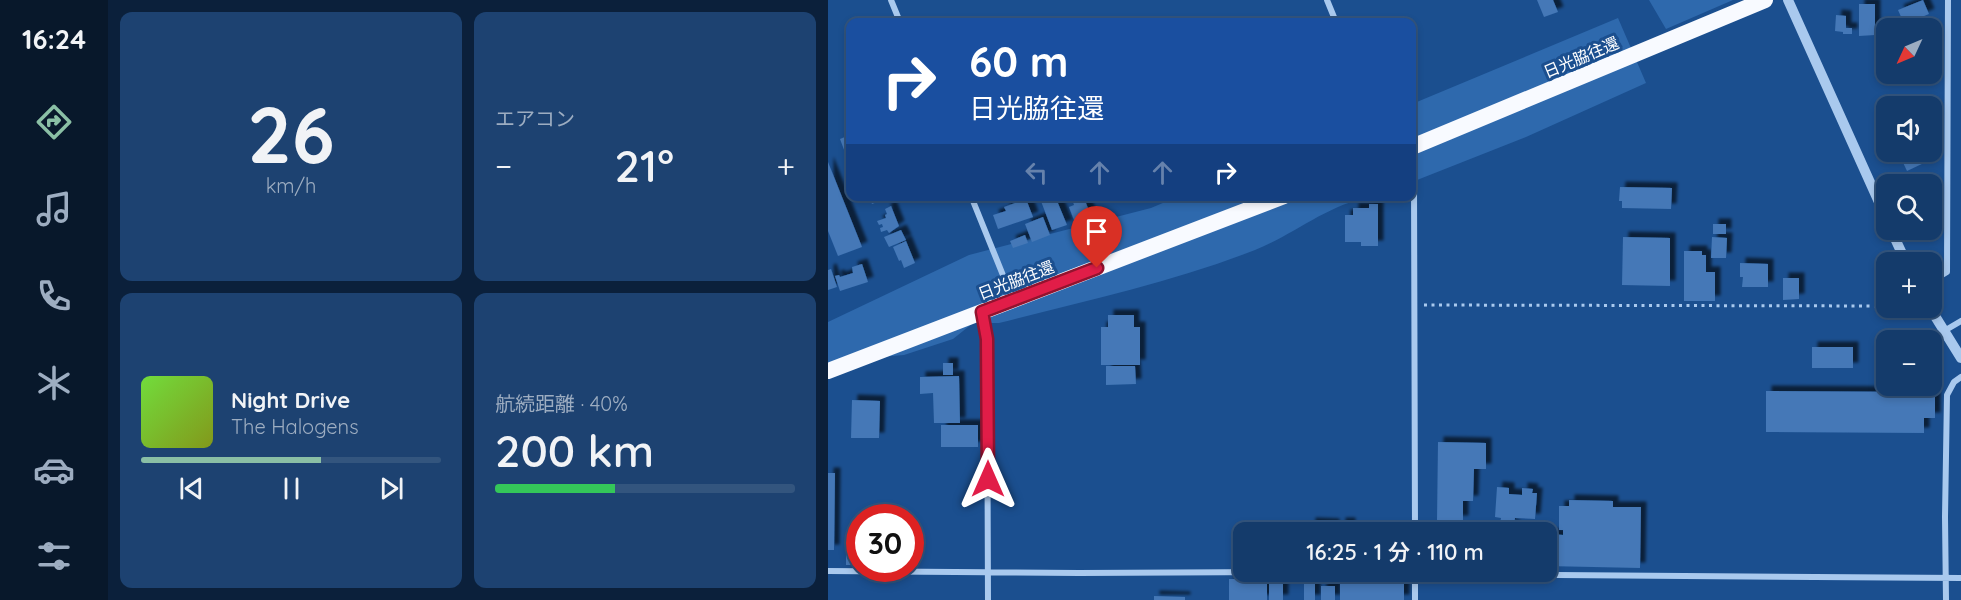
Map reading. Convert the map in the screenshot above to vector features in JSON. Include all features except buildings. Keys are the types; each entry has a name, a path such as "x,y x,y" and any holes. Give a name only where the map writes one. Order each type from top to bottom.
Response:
{"highway":[{"name":"日光脇往還","path":"1416,145 1765,0"},
{"name":"日光脇往還","path":"828,370 1271,201"}],"street":[{"path":"891,0 898,18"},
{"path":"1327,0 1334,18"},
{"path":"1788,0 1876,196"},
{"path":"1942,275 1947,272 1948,0"},
{"path":"973,201 1014,300"},
{"path":"1414,201 1415,522"},
{"path":"982,312 987,339 988,600"},
{"path":"1936,318 1961,358"},
{"path":"1944,331 1961,321"},
{"path":"1946,600 1947,395 1954,382 1961,377"},
{"path":"828,571 1233,572"},
{"path":"1557,574 1961,578"},
{"path":"1415,582 1415,600"}],"path":[{"path":"1416,305 1876,306"}],"shaded area":[{"path":"1649,0 1733,0 1666,29"},
{"path":"1618,18 1646,83 1526,137 1416,180 1416,102"},
{"path":"1168,201 1354,201 1325,213 1255,250 1192,272 999,323 973,323 953,339 904,355 867,358 828,376 828,322 969,255 1151,208"}],"route":[{"path":"988,479 987,339 982,312 1097,268"}]}
